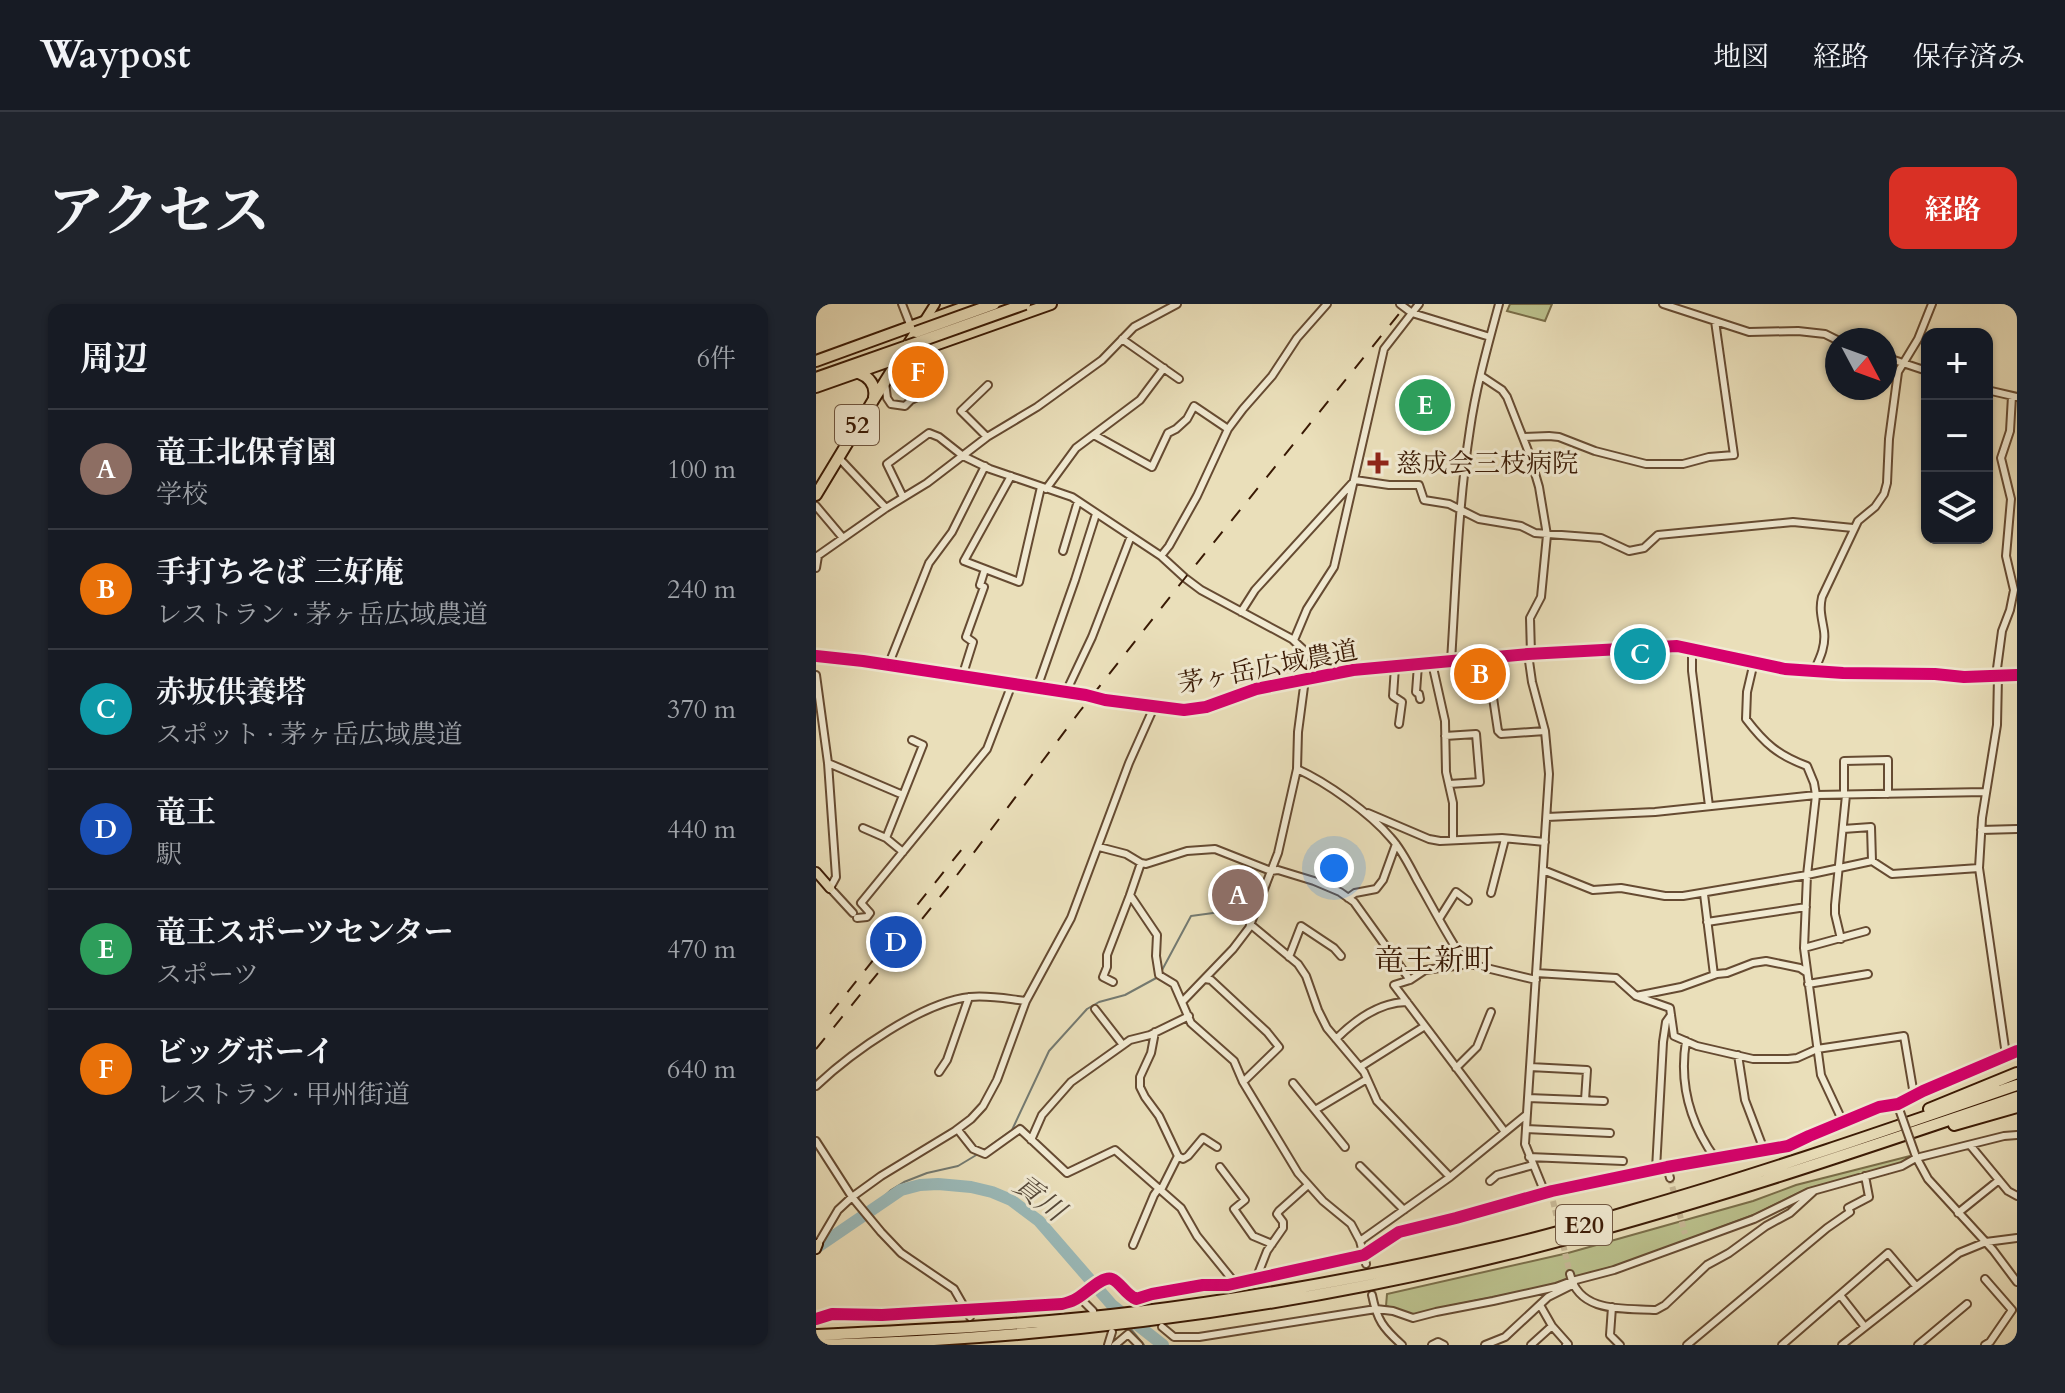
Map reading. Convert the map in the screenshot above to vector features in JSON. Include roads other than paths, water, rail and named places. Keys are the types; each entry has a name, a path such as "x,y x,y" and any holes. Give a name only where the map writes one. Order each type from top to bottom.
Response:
{"highway":[{"path":"816,360 973,304"},
{"path":"816,368 994,304"},
{"path":"816,378 1025,304"},
{"path":"816,387 1051,304"},
{"name":"52","path":"816,495 922,323"},
{"path":"859,373 874,386 874,399"},
{"path":"1831,1149 2017,1073"},
{"name":"E20","path":"816,1345 884,1344 1105,1321 1140,1309 1325,1284 1506,1246 1663,1202 2017,1085"},
{"name":"E20","path":"816,1335 1105,1321 1147,1322 1326,1293 1507,1254 1665,1212 1866,1149 2017,1097"},
{"path":"1866,1149 2017,1107"}],"main road":[{"path":"922,323 935,304"},
{"path":"818,877 830,888"}],"street":[{"path":"902,304 911,327"},
{"path":"816,568 817,557 1102,360 1134,327 1177,304"},
{"path":"1161,556 1197,496 1228,429 1272,376 1297,338 1327,304"},
{"path":"1400,304 1412,313 1490,337"},
{"path":"1294,640 1307,609 1334,567 1384,349 1419,304"},
{"path":"1451,661 1460,509 1470,426 1499,304"},
{"path":"1663,304 1749,332 1825,334"},
{"path":"1814,671 1823,653 1822,597 1853,528 1884,494 1898,372 1918,339 1932,304"},
{"path":"1523,437 1559,437 1595,451 1646,464 1683,464 1734,455 1715,321"},
{"path":"1122,339 1179,379"},
{"path":"1897,362 1921,369"},
{"path":"1011,476 964,561 1019,582 1044,488 1076,448 1140,400 1164,368"},
{"path":"1481,376 1507,397 1539,487 1547,535 1541,597 1530,618 1532,682 1545,731 1549,774 1525,1144 1553,1201"},
{"path":"885,381 891,404 905,406 935,389"},
{"path":"987,437 961,411 988,385"},
{"path":"1993,391 2015,396 2010,431 2001,458 2011,499 2006,556 2014,598 2002,631 1997,676 1997,725 1981,830 1979,868 2006,1055"},
{"path":"1094,435 1152,467 1168,433 1187,419 1194,406 1228,429"},
{"path":"903,497 887,464 929,433 963,456 985,466 1072,497 1161,556 1185,578 1294,640 1306,652 1297,769 1287,818 1271,871 1250,924 1233,949 1183,1001"},
{"path":"838,457 886,508"},
{"path":"888,666 929,563 952,532 985,466"},
{"path":"1355,480 1419,485 1424,500 1449,504 1479,519 1521,526 1547,535 1601,538 1629,551 1644,548 1658,535 1793,522 1853,528"},
{"path":"1241,612 1255,590 1355,480"},
{"path":"1063,551 1078,501"},
{"path":"816,506 843,538"},
{"path":"1037,688 1096,514"},
{"path":"1066,692 1092,637 1131,536"},
{"path":"962,677 973,642 966,637 984,587 980,585 985,569"},
{"name":"茅ヶ岳広域農道","path":"816,656 1184,710 1206,707 1256,689 1353,670 1629,648 1677,646 1785,669 1964,677 2017,675"},
{"path":"1692,650 1709,806"},
{"path":"1487,658 1498,731 1501,734 1545,731"},
{"path":"1754,662 1747,692 1746,719 1783,757 1807,766 1814,783 1816,795 1807,875 1806,972 1821,1075 1843,1122"},
{"path":"1432,663 1445,721 1446,772 1453,803 1453,840"},
{"path":"1418,665 1416,692 1420,699"},
{"path":"1395,667 1393,696 1402,702 1399,724"},
{"path":"816,675 828,763 836,877 830,888 855,916 867,917 870,913 861,903 987,749 1012,684"},
{"path":"817,1245 838,1210 852,1197 958,1130 983,1106 997,1080 1026,1001 1071,918 1129,763 1154,707"},
{"path":"1445,736 1476,734 1480,782 1449,784"},
{"path":"886,838 923,745 912,740"},
{"path":"1841,939 1835,914 1845,795 1844,761 1888,760 1888,794"},
{"path":"828,763 903,795"},
{"path":"1297,769 1314,777 1375,822 1396,844 1458,952 1470,964"},
{"path":"1547,817 1655,812 1816,795 1986,792"},
{"path":"1360,811 1429,839 1545,842"},
{"path":"1843,829 1871,827 1872,861"},
{"path":"863,828 886,838 903,852"},
{"path":"1981,830 2017,829"},
{"path":"1491,893 1505,839"},
{"path":"1348,898 1355,893 1376,889 1383,880 1396,844"},
{"path":"1099,847 1126,854 1146,864 1187,851 1215,849 1271,871 1278,870 1340,892 1365,915 1410,980"},
{"path":"1543,870 1593,890 1621,888 1665,896 1704,894 1872,861 1892,874 1979,868"},
{"path":"1113,982 1103,977 1107,955 1141,863"},
{"path":"1439,919 1456,892 1468,901"},
{"path":"1704,894 1714,975"},
{"path":"1130,895 1157,935 1156,956 1161,976 1174,984 1191,1023 1234,1061 1243,1082 1298,1173 1323,1201 1351,1224 1360,1241 1366,1264"},
{"path":"1707,922 1806,907"},
{"path":"1250,924 1298,964 1327,1028 1360,1067 1377,1101 1450,1177"},
{"path":"1289,957 1301,926 1341,956"},
{"path":"1804,948 1866,931"},
{"path":"1636,996 1681,987 1766,961 1806,972"},
{"path":"1505,1132 1394,985 1410,980 1425,970 1470,964 1536,976 1616,978 1636,996 1670,1008 1674,1036 1709,1049 1753,1059 1797,1058 1817,1049 1904,1036 1914,1095"},
{"path":"1808,984 1868,974"},
{"path":"1205,979 1211,980 1279,1047 1243,1082"},
{"path":"816,1086 892,1030 949,1002 969,997 1026,1001"},
{"path":"939,1072 947,1060 969,997"},
{"path":"1336,1039 1351,1024 1367,1015 1396,1002 1407,1002"},
{"path":"1095,1009 1123,1045"},
{"path":"1456,1068 1477,1047 1491,1012"},
{"path":"1656,1169 1663,1042 1666,1022 1671,1015"},
{"path":"1031,1140 1042,1115 1071,1082 1123,1045 1189,1016"},
{"path":"1360,1067 1425,1026"},
{"path":"1155,1032 1151,1053 1140,1077 1140,1087 1145,1097 1159,1116 1178,1156 1183,1159 1188,1156 1203,1138 1217,1147"},
{"path":"1686,1041 1683,1055 1685,1092 1697,1130 1715,1158"},
{"path":"816,1319 832,1314 882,1315 1062,1304 1108,1278 1136,1299 1203,1285 1256,1279 1364,1255 1399,1232 1549,1192 1788,1146 1879,1107 1899,1106 1914,1095 2017,1051"},
{"path":"1738,1055 1745,1100 1764,1150"},
{"path":"1530,1067 1587,1070 1585,1100"},
{"path":"1315,1110 1367,1079"},
{"path":"1293,1083 1345,1147"},
{"path":"1528,1098 1604,1101"},
{"path":"1899,1106 1916,1156 1928,1179 1986,1242 2017,1282"},
{"path":"1360,1241 1450,1177 1526,1115"},
{"path":"958,1130 976,1150 985,1154 1020,1129 1067,1173 1115,1150 1181,1208 1197,1236 1235,1283"},
{"path":"1526,1129 1610,1133"},
{"path":"1162,1327 1174,1337 1199,1337 1374,1309 1419,1318 1556,1287 1614,1270 1754,1219 1815,1190 1902,1166 1916,1156 2017,1135"},
{"path":"816,1141 852,1197 871,1220 901,1253 954,1289 970,1317"},
{"path":"1970,1145 2008,1191 2017,1196"},
{"path":"1133,1245 1154,1195 1178,1156"},
{"path":"1529,1157 1623,1161"},
{"path":"1490,1181 1497,1175 1533,1165"},
{"path":"1360,1166 1404,1210"},
{"path":"1220,1167 1245,1200 1234,1209 1253,1236 1272,1244"},
{"path":"1667,1167 1670,1178"},
{"path":"1687,1345 1850,1212 1848,1208 1869,1197 1865,1176"},
{"path":"1958,1213 1999,1180"},
{"path":"1256,1279 1267,1251 1283,1228 1277,1214 1308,1185"},
{"path":"1572,1280 1596,1305 1656,1310 1707,1265 1790,1213 1815,1190"},
{"path":"1685,1234 1689,1243"},
{"path":"1842,1345 1959,1253 1986,1242 2017,1238"},
{"path":"1782,1345 1888,1253 1916,1286"},
{"path":"1985,1279 2012,1310 1985,1345"},
{"path":"1485,1345 1499,1343 1548,1297 1572,1280"},
{"path":"1372,1295 1377,1318 1402,1345"},
{"path":"1840,1295 1865,1327"},
{"path":"1079,1297 1105,1321 1108,1345"},
{"path":"1136,1299 1140,1309"},
{"path":"1918,1345 1967,1304"},
{"path":"1540,1305 1566,1345"},
{"path":"1612,1307 1610,1342 1620,1345"},
{"path":"1531,1345 1552,1326"},
{"path":"1115,1345 1128,1334 1139,1345"},
{"path":"1432,1345 1438,1342 1444,1345"}],"waterway":[{"path":"1161,972 1191,916 1250,908"},
{"path":"984,1150 1012,1130 1049,1051 1087,1009 1099,1002 1125,995 1158,977"},
{"path":"863,1216 904,1182 958,1166 978,1154"},
{"name":"貢川","path":"816,1248 901,1190 938,1184 992,1192 1011,1200 1039,1221 1112,1305 1163,1345"},
{"path":"1130,1328 1144,1345"}],"tunnel":[{"path":"1670,1178 1685,1234"},
{"path":"1553,1201 1570,1274"}],"railway":[{"path":"816,1049 948,887 1185,578 1407,304"},
{"path":"830,1014 962,849"}],"place":[{"name":"ビッグボーイ","path":"918,372"},
{"name":"竜王スポーツセンター","path":"1425,405"},
{"name":"慈成会三枝病院","path":"1378,463"},
{"name":"赤坂供養塔","path":"1640,654"},
{"name":"手打ちそば 三好庵","path":"1480,674"},
{"name":"竜王北保育園","path":"1238,895"},
{"name":"竜王","path":"896,942"}],"district":[{"name":"竜王新町","path":"1434,960"}]}
